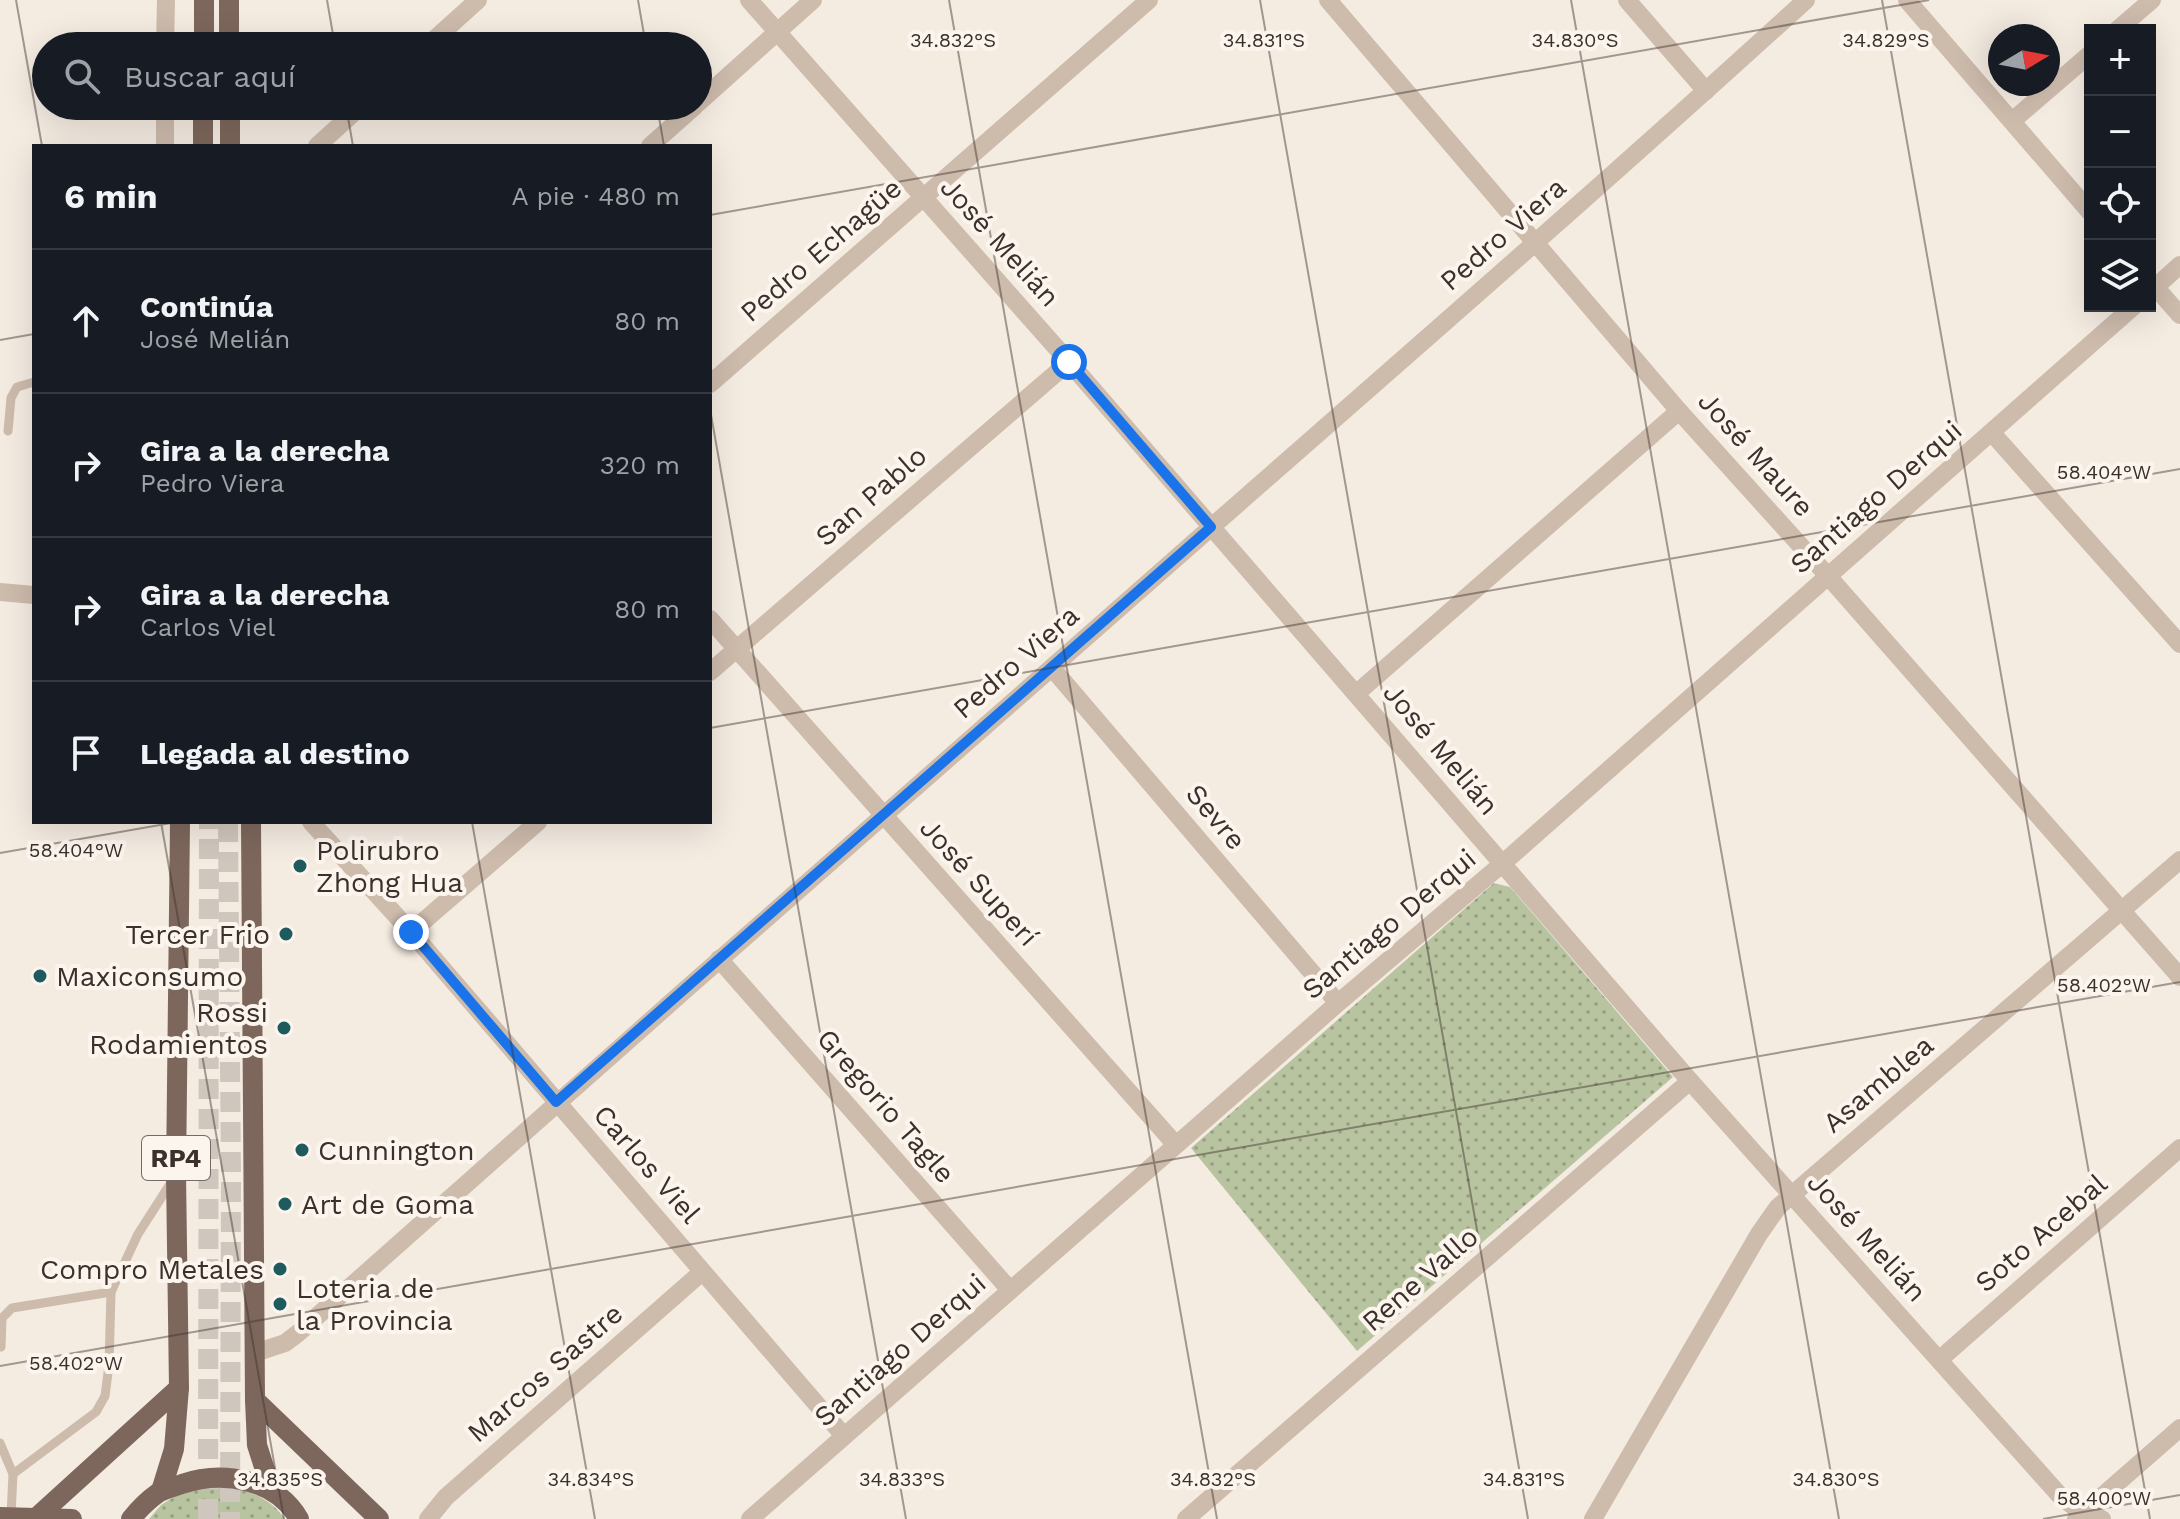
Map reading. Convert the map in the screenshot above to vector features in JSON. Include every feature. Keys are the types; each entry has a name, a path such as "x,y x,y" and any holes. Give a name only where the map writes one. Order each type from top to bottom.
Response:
{"main road":[{"path":"204,0 204,32"},
{"path":"229,0 229,32"},
{"path":"203,120 203,144"},
{"path":"230,120 230,144"},
{"name":"RP4","path":"161,1491 174,1449 179,1388 176,1174 180,824"},
{"path":"251,824 255,1400 257,1445 271,1489"},
{"path":"36,1518 179,1388"},
{"path":"255,1400 379,1519"},
{"path":"131,1519 140,1507 161,1491 193,1480 217,1477 240,1479 271,1489 293,1509 299,1519"},
{"path":"6,1517 72,1519"}],"street":[{"path":"165,32 166,0"},
{"path":"443,32 478,0"},
{"name":"José Melián","path":"749,0 1069,362 1690,1081 2062,1498 2080,1516 2102,1519"},
{"path":"712,91 813,0"},
{"name":"Pedro Echagüe","path":"712,382 1149,0"},
{"name":"José Maure","path":"1328,0 1679,411 2180,977"},
{"path":"1627,0 1706,91"},
{"name":"Pedro Viera","path":"255,1353 285,1343 297,1334 556,1102 1536,242 1806,0"},
{"path":"1907,0 2084,205"},
{"path":"2124,24 2152,0"},
{"path":"2012,121 2084,59"},
{"path":"165,120 165,144"},
{"path":"319,144 346,120"},
{"path":"652,144 679,120"},
{"path":"2156,284 2180,265"},
{"path":"2156,291 2180,315"},
{"name":"Santiago Derqui","path":"750,1519 1338,1003 1502,864 2127,312"},
{"name":"San Pablo","path":"712,670 1069,362"},
{"path":"1357,693 1679,411"},
{"path":"1992,433 2180,644"},
{"path":"0,592 32,595"},
{"name":"José Superí","path":"712,621 1176,1145"},
{"name":"Sevre","path":"1052,668 1338,1003"},
{"name":"Carlos Viel","path":"313,824 411,932 844,1436"},
{"path":"411,932 536,824"},
{"name":"Asamblea","path":"1593,1519 1759,1234 1778,1207 2180,860"},
{"name":"Gregorio Tagle","path":"719,959 1010,1290"},
{"name":"Rene Vallo","path":"1186,1519 1690,1081"},
{"name":"Soto Acebal","path":"1939,1360 2180,1148"},
{"name":"Marcos Sastre","path":"428,1519 446,1497 702,1272"},
{"path":"2080,1516 2180,1428"}],"lane":[{"path":"8,431 11,398 17,387 32,383"},
{"path":"13,1474 96,1412 105,1396 111,1292 138,1234 176,1174"},
{"path":"1,1347 2,1318 12,1308 111,1292"},
{"path":"0,1443 13,1474 6,1517"}],"green space":[{"path":"1494,883 1510,887 1673,1077 1357,1351 1191,1148"},
{"path":"236,1486 269,1502 285,1519 149,1519 161,1505 183,1491"}],"tunnel":[{"path":"208,1519 209,824"},
{"path":"228,824 230,1519"}],"place":[{"name":"Polirubro Zhong Hua","path":"300,866"},
{"name":"Tercer Frio","path":"286,934"},
{"name":"Maxiconsumo","path":"40,976"},
{"name":"Rossi Rodamientos","path":"284,1028"},
{"name":"Cunnington","path":"302,1150"},
{"name":"Art de Goma","path":"285,1204"},
{"name":"Compro Metales","path":"280,1269"},
{"name":"Loteria de la Provincia","path":"280,1304"}],"route":[{"path":"411,932 556,1102 1211,527 1069,362"}]}
